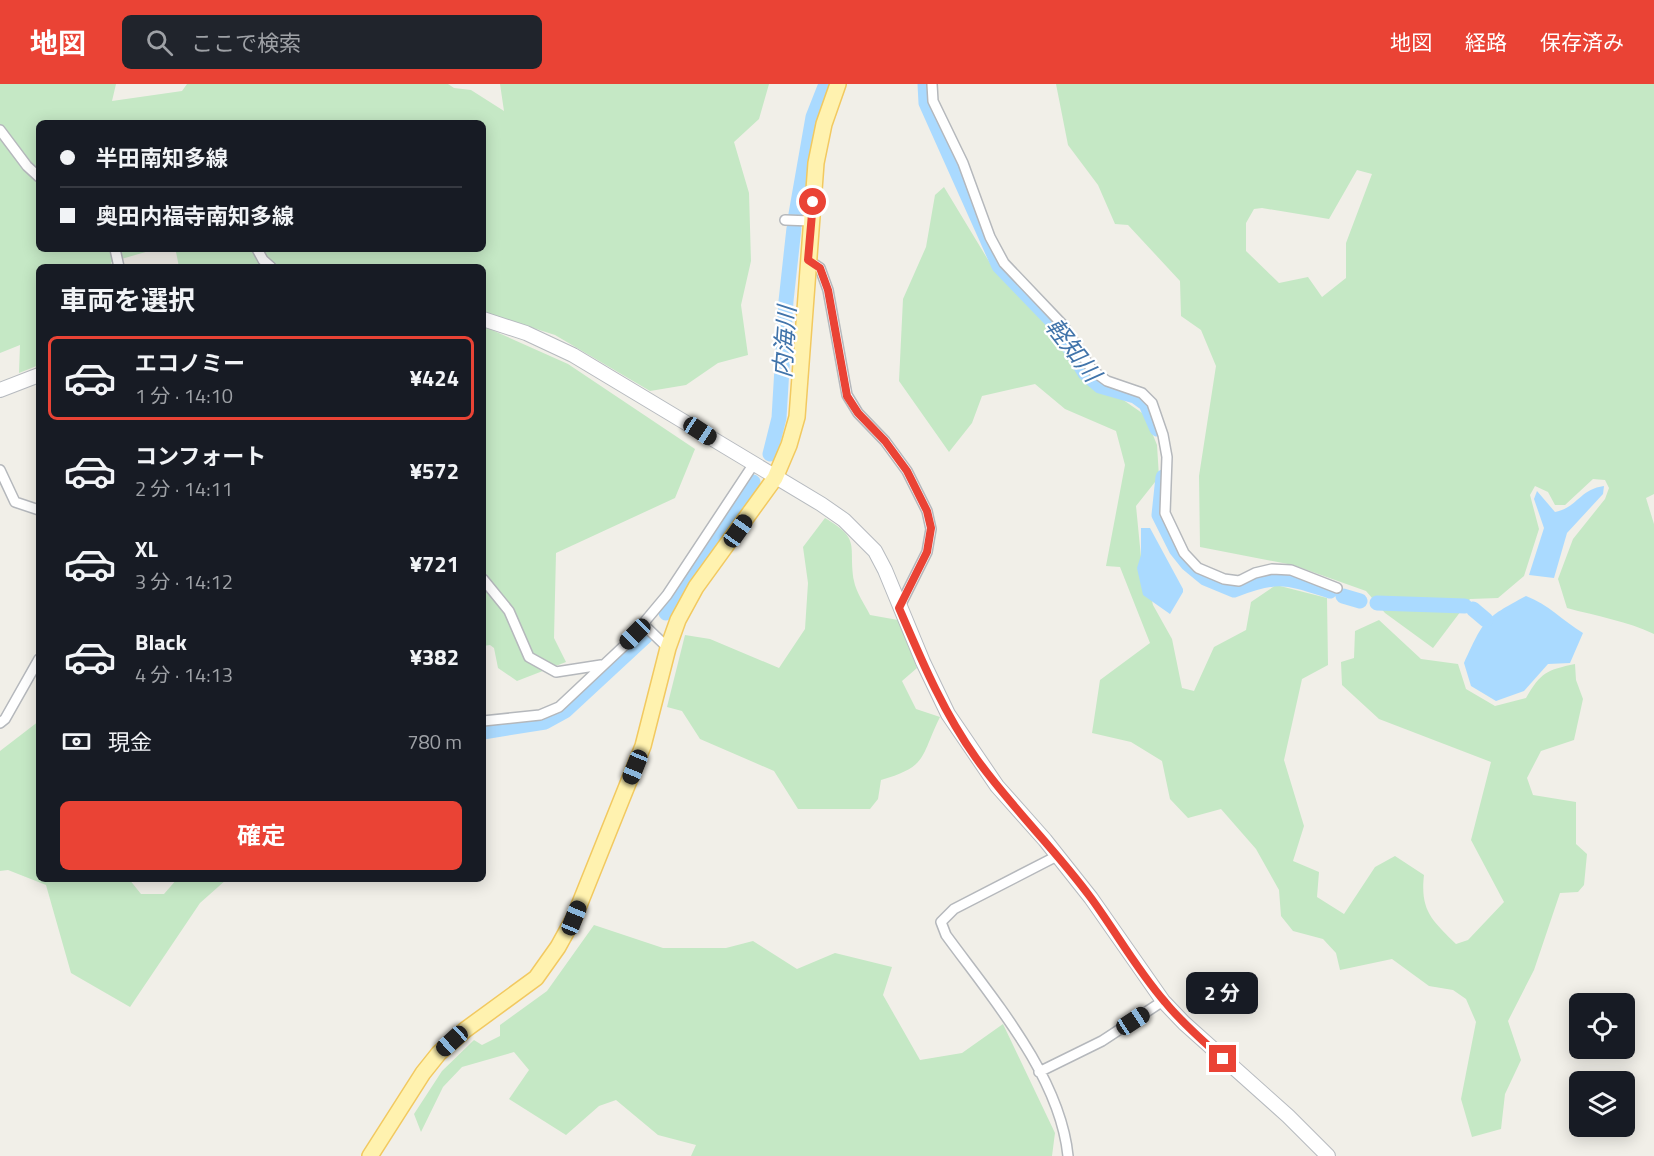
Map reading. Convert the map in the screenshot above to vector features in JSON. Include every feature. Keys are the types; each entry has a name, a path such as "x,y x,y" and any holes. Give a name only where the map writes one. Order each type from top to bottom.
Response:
{"main road":[{"path":"370,1156 438,1053 465,1030 536,978 558,947 574,918 643,746 668,648 678,620 696,587 775,478 789,445 797,417 816,163 824,124 838,84"},
{"path":"486,320 526,333 573,355 821,504 863,536 885,570 899,608 943,704 963,738 997,786 1091,898 1163,1001 1328,1156"},
{"path":"0,390 36,376"}],"street":[{"path":"932,84 933,101 963,163 990,237 1004,263 1063,325 1092,370 1107,381 1142,393 1152,403 1163,435 1167,457 1165,513 1184,553 1198,568 1224,579 1239,581 1255,573 1291,570 1337,588"},
{"path":"0,130 36,174"},
{"path":"785,220 811,221"},
{"path":"259,252 268,264"},
{"path":"808,260 820,268 828,290 847,396 858,413 885,441 907,471 927,511 931,528 927,552 899,608"},
{"path":"486,721 540,715 559,706 644,625 667,596 753,465"},
{"path":"0,470 15,502 36,509"},
{"path":"486,583 509,611 529,657 556,672 601,665"},
{"path":"644,625 668,648"},
{"path":"0,723 36,664"},
{"path":"1058,856 954,909 941,922 946,935 1005,1015 1039,1072 1060,1117 1068,1156"},
{"path":"1039,1072 1102,1041 1163,1001"}],"green space":[{"path":"0,84 116,84 112,101 182,91 187,84 448,84 454,88 471,90 504,111 500,84 769,84 759,119 734,142 749,193 751,261 741,305 748,355 718,363 686,385 650,391 555,335 486,313 486,264 178,264 176,252 486,252 486,120 36,120 36,252 146,252 111,262 111,264 36,264 36,366 19,373 20,345 0,353"},
{"path":"1056,84 1654,84 1654,494 1646,498 1654,524 1654,634 1622,622 1567,608 1558,579 1573,539 1605,499 1609,488 1605,480 1593,479 1565,505 1555,505 1548,492 1535,486 1530,495 1539,529 1524,576 1498,598 1470,599 1433,648 1385,613 1366,591 1293,565 1200,547 1199,476 1216,366 1201,330 1181,316 1180,281 1128,225 1115,224 1098,185 1068,145","holes":["1357,170 1372,174 1346,243 1346,278 1322,297 1308,277 1279,283 1246,251 1246,223 1254,209 1262,208 1329,219"]},
{"path":"944,187 993,268 1043,320 1081,376 1097,389 1119,397 1145,415 1157,445 1159,477 1136,506 1141,557 1153,605 1172,639 1182,688 1194,691 1214,647 1246,630 1251,602 1276,585 1327,598 1328,665 1302,679 1284,760 1304,826 1293,861 1319,872 1317,897 1344,914 1375,867 1395,856 1424,875 1426,906 1434,921 1456,944 1468,940 1504,902 1471,840 1491,762 1379,719 1342,685 1341,662 1354,658 1355,631 1379,620 1421,659 1458,664 1466,689 1495,706 1526,698 1546,673 1575,664 1576,680 1583,699 1574,740 1541,751 1527,778 1533,795 1576,802 1576,844 1587,854 1584,885 1578,892 1560,893 1534,970 1508,1021 1521,1060 1505,1094 1501,1129 1472,1137 1461,1099 1476,1022 1466,999 1453,990 1429,986 1392,959 1340,970 1336,953 1323,939 1293,931 1281,916 1279,890 1256,849 1221,809 1188,818 1170,799 1162,761 1131,742 1092,733 1100,680 1150,643 1120,567 1106,566 1125,465 1116,431 1065,409 1035,384 982,396 972,423 949,452 899,381 903,299 926,247 935,195"},
{"path":"486,327 568,364 695,449 675,498 556,553 554,638 566,662 517,681 498,668 494,648 486,646"},
{"path":"825,518 849,538 855,585 870,615 898,620 917,668 902,681 916,709 940,717 921,758 908,770 881,780 878,799 870,809 798,809 774,771 700,739 682,711 667,707 685,635 710,639 779,668 805,629 808,583 803,547"},
{"path":"36,723 36,881 8,870 0,871 0,751"},
{"path":"38,882 131,882 141,894 164,894 174,882 224,882 200,903 130,1007 71,973 46,885"},
{"path":"594,925 663,948 726,948 753,941 797,969 835,953 892,967 883,995 920,1060 962,1053 1003,1024 1055,1133 1052,1156 691,1156 696,1145 658,1135 616,1100 599,1106 566,1135 509,1099 529,1070 514,1052 462,1067 443,1087 421,1132 414,1114 442,1071 474,1040 482,1045 500,1036 500,1025 547,991"}],"water":[{"path":"1604,486 1603,494 1567,533 1554,578 1529,575 1544,528 1534,499 1537,491 1555,512 1569,507 1589,491"},
{"path":"1141,528 1150,528 1183,589 1170,614 1143,595 1137,568 1141,555"},
{"path":"1526,596 1541,603 1583,633 1570,663 1548,664 1524,691 1496,701 1471,686 1464,663 1486,622 1501,610"}],"waterway":[{"name":"内海川","path":"796,214 813,117 826,84"},
{"name":"軽知川","path":"925,84 926,103 999,266 1055,324 1085,373 1100,386 1135,396 1146,404 1157,429"},
{"name":"内海川","path":"770,454 779,418 786,301 794,228"},
{"name":"軽知川","path":"1163,477 1159,515 1176,549 1188,564 1205,578 1234,590 1261,581 1282,579 1330,591"},
{"name":"内海川","path":"666,613 753,482"},
{"name":"軽知川","path":"1343,596 1360,601"},
{"name":"軽知川","path":"1377,603 1465,606"},
{"name":"軽知川","path":"1473,609 1486,620"},
{"name":"内海川","path":"486,732 545,722 565,711 646,636"}],"route":[{"path":"813,202 808,260 820,268 828,290 847,396 858,413 885,441 907,471 927,511 931,528 927,552 899,608 923,662 948,714 974,756 1091,898 1163,1001 1223,1059"}]}
